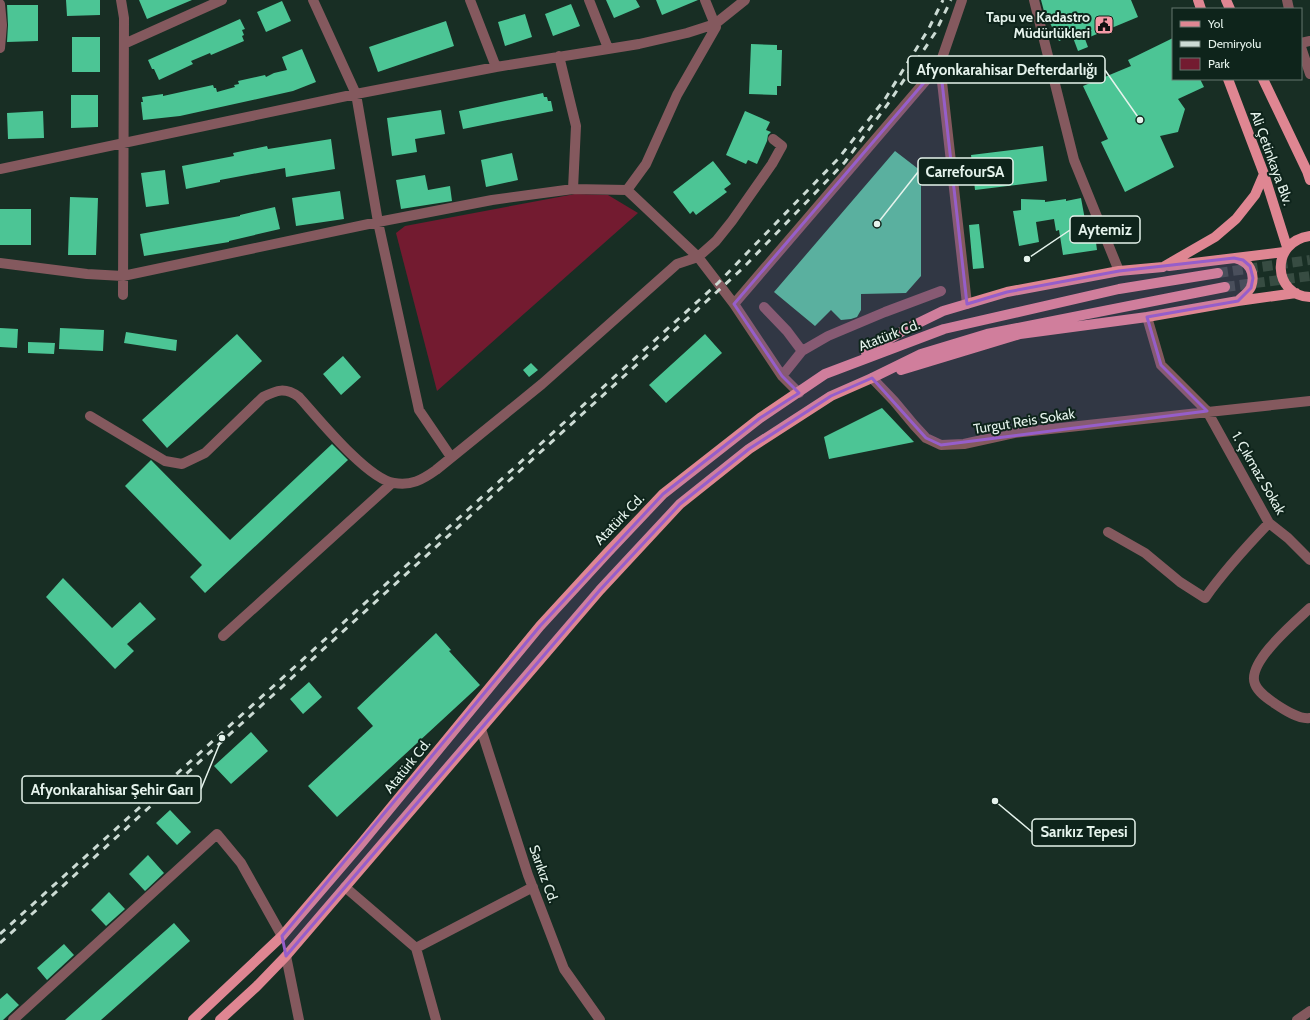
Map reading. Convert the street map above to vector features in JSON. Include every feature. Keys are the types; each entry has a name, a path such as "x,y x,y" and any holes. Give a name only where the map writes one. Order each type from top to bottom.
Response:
{"main road":[{"name":"Ali Çetinkaya Blv.","path":"1228,80 1264,174 1286,249"},
{"name":"Ali Çetinkaya Blv.","path":"1264,80 1309,175"},
{"path":"1163,267 1215,237 1236,219 1255,196 1264,174"},
{"path":"1309,299 1290,289 1284,282 1280,264 1286,249 1294,241 1302,237 1310,236"},
{"path":"847,366 906,329 943,311 1007,292 1119,271 1234,258 1286,249"},
{"path":"1234,258 1243,260 1250,266 1252,278 1251,288 1238,301"},
{"name":"Atatürk Cd.","path":"193,1020 282,936 360,845 540,626 608,552 663,494 760,418 825,374 944,329 1119,290 1218,273"},
{"path":"220,1020 286,956 600,590 680,504 749,449 831,396 921,354 987,334 1225,287"},
{"path":"872,378 1020,334 1147,317 1296,292"},
{"path":"282,936 286,956"}],"street":[{"path":"121,0 124,18 123,295"},
{"path":"124,44 222,0"},
{"path":"313,0 356,94 378,222 419,410 450,458"},
{"path":"470,0 496,67"},
{"path":"589,0 608,48"},
{"path":"627,190 646,164 677,95 716,27 705,0"},
{"path":"0,168 356,94 496,67 653,41 687,33 715,24 745,0"},
{"path":"734,304 940,64 962,0"},
{"path":"1034,0 1074,160 1119,271"},
{"path":"0,4 2,25 0,48"},
{"path":"1302,50 1310,74"},
{"path":"558,56 576,126 573,189"},
{"path":"940,64 967,304"},
{"path":"90,416 166,461 182,464 204,453 263,397 274,391 286,390 299,397 344,447 378,477 392,483 407,484 423,480 542,384 677,264 698,257 716,241 772,164 782,146 773,138"},
{"path":"0,263 87,274 123,276 378,222 492,200 573,189 627,190 698,257 734,304 782,376 799,393"},
{"path":"782,376 802,351 828,336 941,291"},
{"path":"764,307 787,331 802,351"},
{"name":"1. Çıkmaz Sokak","path":"1147,317 1161,365 1207,412 1269,523 1288,538 1310,560"},
{"name":"Turgut Reis Sokak","path":"872,378 926,438 941,445 964,444 1014,433 1310,401"},
{"path":"223,636 392,483"},
{"path":"1108,532 1145,553 1180,582 1205,598 1239,555 1269,523"},
{"path":"1310,608 1271,646 1261,659 1253,675 1253,680 1257,688 1276,704 1298,716 1310,718"},
{"name":"Sarıkız Cd.","path":"481,729 533,887 564,969 600,1020"},
{"path":"13,1020 217,834 240,863 282,936"},
{"path":"416,948 533,887"},
{"path":"345,888 416,948 436,1020"},
{"path":"286,956 299,1020"},
{"path":"1296,1020 1310,1011"}],"highlighted area":[{"path":"940,64 967,304 1007,292 1119,271 1234,258 1243,260 1250,266 1253,278 1251,288 1238,301 1147,317 1161,365 1207,411 941,445 926,438 872,378 831,396 749,449 680,504 600,590 286,956 282,936 540,626 663,494 760,418 799,393 782,376 734,304"}],"green space":[{"path":"575,194 608,195 638,213 437,391 396,233 405,226"}],"building":[{"path":"66,0 100,0 100,15 67,16"},
{"path":"139,0 192,0 147,19"},
{"path":"606,0 636,0 640,7 614,18"},
{"path":"656,0 698,0 662,15"},
{"path":"1041,0 1131,0 1138,17 1085,39 1088,47 1078,51 1072,35 1059,41 1045,15"},
{"path":"282,1 291,21 266,32 257,12"},
{"path":"571,4 580,26 553,36 545,14"},
{"path":"7,5 38,5 38,41 7,42"},
{"path":"525,14 532,37 505,46 498,22"},
{"path":"240,19 245,29 242,30 244,41 211,55 210,53 191,61 193,64 159,80 148,60"},
{"path":"446,21 454,46 378,72 369,47"},
{"path":"72,37 100,37 100,72 72,72"},
{"path":"1172,38 1172,80 1200,80 1204,87 1178,99 1185,109 1178,132 1160,136 1174,167 1125,192 1101,142 1108,139 1083,86 1131,66 1128,60"},
{"path":"751,44 777,45 777,50 782,50 781,86 777,86 777,95 749,94"},
{"path":"302,49 316,82 293,91 180,116 143,120 141,102 143,102 142,97 163,94 163,96 213,85 217,92 235,87 234,85 239,84 238,81 265,75 266,77 274,73 287,70 282,57"},
{"path":"543,93 544,97 547,97 548,101 551,101 553,111 463,129 459,111"},
{"path":"71,95 98,95 98,127 71,128"},
{"path":"441,110 445,134 415,139 417,152 392,156 387,118"},
{"path":"43,111 44,138 8,139 7,113"},
{"path":"745,111 770,122 766,130 771,132 768,135 757,164 748,160 746,164 726,155"},
{"path":"331,139 335,169 286,177 285,168 220,180 220,182 186,189 182,166 234,156 233,153 267,146 268,149"},
{"path":"1043,146 1047,181 975,190 971,155"},
{"path":"895,151 921,171 921,276 906,293 861,294 861,310 857,317 841,320 831,310 815,326 774,292"},
{"path":"512,153 518,180 486,187 481,160"},
{"path":"713,161 731,184 724,189 727,192 696,215 693,211 690,214 673,192"},
{"path":"165,170 169,204 146,207 141,173"},
{"path":"425,175 428,190 450,186 452,201 401,209 396,180"},
{"path":"340,191 344,219 296,226 292,198"},
{"path":"70,197 98,198 96,255 68,255"},
{"path":"1081,198 1088,236 1095,235 1097,250 1063,255 1059,230 1056,231 1054,219 1036,222 1039,242 1019,246 1013,211 1021,210 1021,199 1045,200 1045,202 1066,199 1066,201"},
{"path":"275,207 280,229 229,242 144,256 140,234 240,216"},
{"path":"0,209 31,209 31,245 0,245"},
{"path":"979,224 984,268 973,269 969,225"},
{"path":"0,328 18,329 17,348 0,347"},
{"path":"60,328 104,330 103,351 59,349"},
{"path":"126,332 177,340 176,351 124,343"},
{"path":"237,334 262,361 167,448 142,420"},
{"path":"705,334 722,353 666,403 649,385"},
{"path":"28,342 55,343 54,354 28,353"},
{"path":"343,356 361,377 341,395 323,374"},
{"path":"531,363 538,370 529,377 523,370"},
{"path":"882,408 914,442 829,459 824,437"},
{"path":"332,444 348,460 205,593 190,577 202,565 125,486 151,460 230,540"},
{"path":"63,578 112,628 140,602 156,619 127,644 134,651 115,669 46,597"},
{"path":"436,633 451,650 449,651 480,685 337,817 308,786 373,726 357,708"},
{"path":"309,682 322,697 303,714 290,699"},
{"path":"251,732 268,751 231,784 214,766"},
{"path":"170,810 191,832 177,845 156,823"},
{"path":"148,855 164,873 145,891 129,874"},
{"path":"109,892 125,909 106,926 91,910"},
{"path":"174,923 190,941 101,1020 65,1020"},
{"path":"64,944 74,955 47,980 37,968"},
{"path":"7,993 19,1005 3,1020 0,1020 0,999"}],"tunnel":[{"path":"1218,273 1310,260"},
{"path":"1225,287 1310,276"}],"railway":[{"path":"0,934 718,283 838,159 885,99 928,30 943,0"},
{"path":"0,943 742,269 845,162 890,101 935,33 951,0"}],"place":[{"name":"Tapu ve Kadastro Müdürlükleri","path":"1104,25"},
{"name":"Afyonkarahisar Defterdarlığı","path":"1140,120"},
{"name":"CarrefourSA","path":"877,224"},
{"name":"Aytemiz","path":"1027,259"},
{"name":"Afyonkarahisar Şehir Garı","path":"222,738"},
{"name":"Sarıkız Tepesi","path":"995,801"}]}
